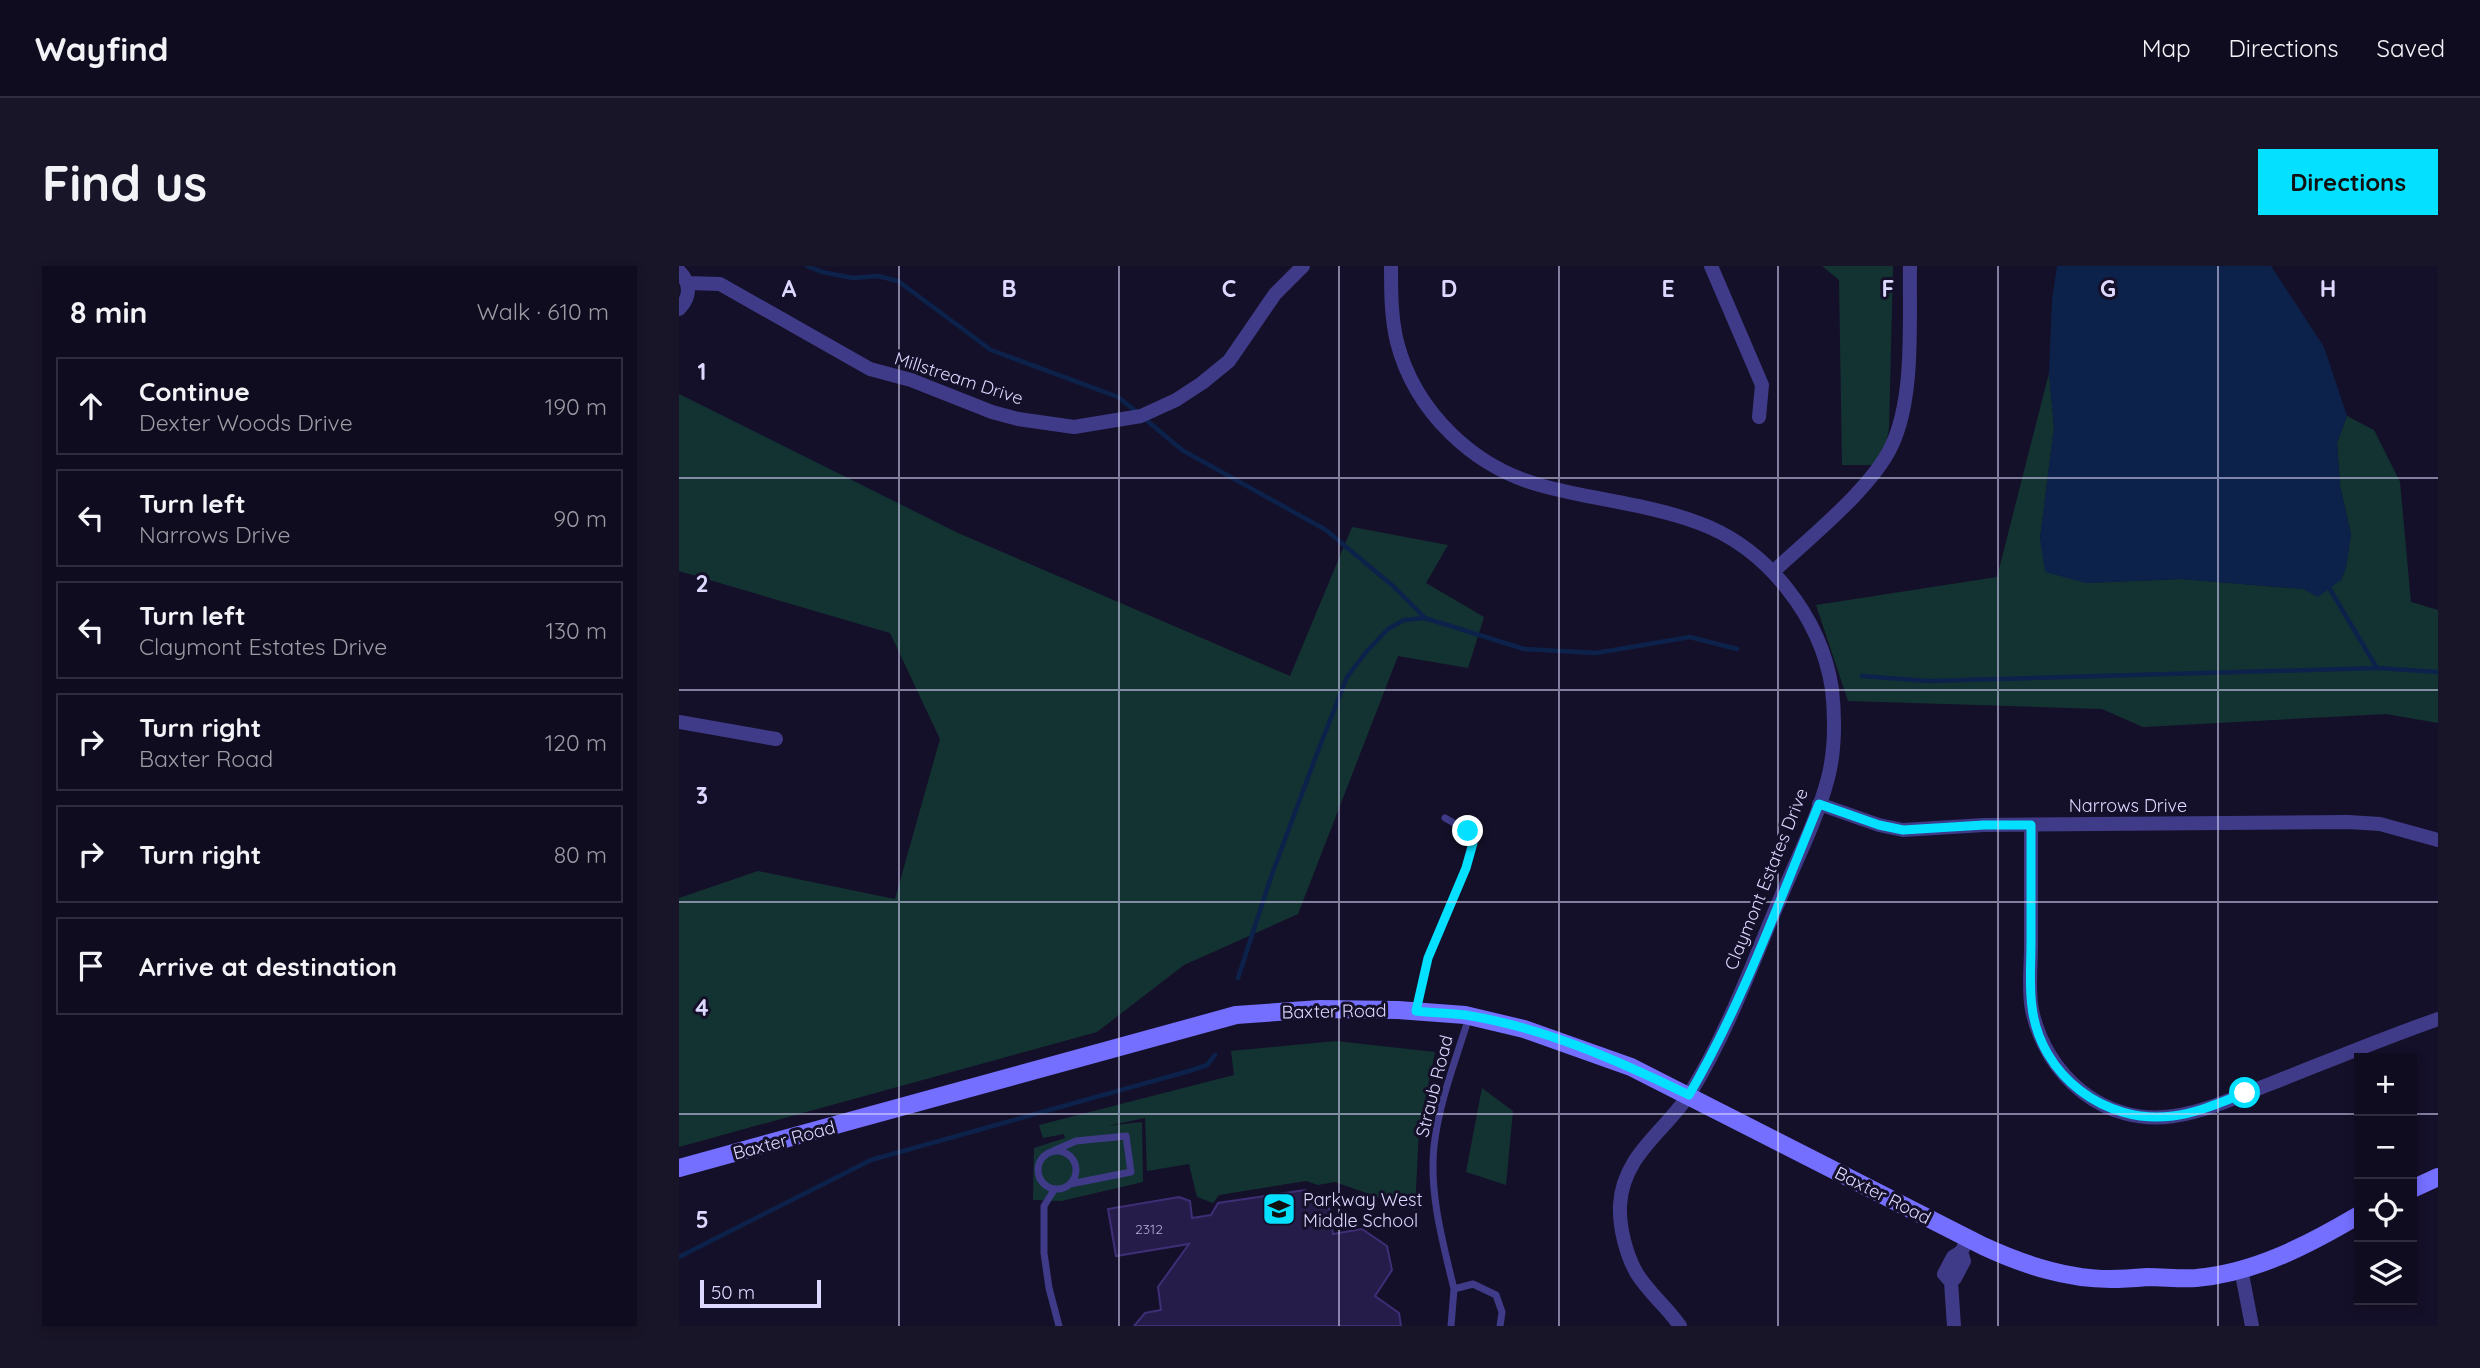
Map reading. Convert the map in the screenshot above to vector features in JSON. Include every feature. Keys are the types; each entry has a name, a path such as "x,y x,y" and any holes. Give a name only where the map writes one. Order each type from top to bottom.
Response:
{"main road":[{"name":"Baxter Road","path":"679,1168 1236,1015 1320,1009 1416,1011 1469,1016 1524,1029 1631,1067 1689,1095 1965,1246 2078,1277 2197,1278 2241,1269 2324,1236 2354,1218"},
{"path":"2417,1187 2438,1177"}],"street":[{"name":"Millstream Drive","path":"679,309 687,299 683,277 720,284 870,369 911,380 992,412 1018,419 1074,427 1141,416 1176,400 1202,383 1229,361 1254,328 1275,293 1303,266"},
{"name":"Claymont Estates Drive","path":"1391,266 1393,316 1398,343 1408,372 1423,400 1443,427 1485,461 1524,480 1702,523 1745,548 1788,589 1811,625 1824,657 1832,689 1833,721 1828,776 1819,804 1709,1060 1689,1095 1636,1157 1626,1176 1620,1206 1625,1242 1637,1274 1680,1326"},
{"path":"1711,266 1762,385 1759,417"},
{"path":"1773,572 1864,486 1891,447 1907,391 1910,266"},
{"path":"679,722 776,739"},
{"name":"Narrows Drive","path":"1819,804 1879,825 1903,830 1984,825 2348,822 2380,824 2438,840"},
{"path":"2031,825 2032,1008 2041,1041 2053,1062 2067,1080 2106,1107 2126,1114 2175,1116 2234,1097 2438,1019"},
{"path":"1954,1326 1951,1282 1964,1261 1965,1246"},
{"path":"2241,1269 2252,1326"}],"lane":[{"path":"1416,1011 1428,958 1466,868 1473,843 1468,831 1445,818"},
{"name":"Straub Road","path":"1451,1326 1454,1289 1436,1212 1434,1147 1447,1086 1469,1016"},
{"path":"1053,1151 1069,1155 1075,1164 1076,1175 1065,1188 1054,1189 1043,1184 1037,1172 1041,1159 1053,1151 1076,1141 1126,1136 1131,1172 1070,1184"},
{"path":"1054,1189 1044,1206 1044,1253 1049,1288 1059,1326"},
{"path":"1454,1289 1473,1284 1496,1295 1503,1312 1500,1326"}],"green space":[{"path":"1822,266 1893,266 1889,428 1882,465 1842,465 1839,280"},
{"path":"2049,373 2054,427 2040,539 2086,583 2180,579 2303,589 2341,580 2346,567 2351,534 2340,486 2337,443 2347,416 2374,430 2400,482 2411,602 2438,610 2438,723 2386,714 2143,727 2102,709 1848,701 1816,605 1997,577"},
{"path":"679,394 958,533 1290,676 1352,527 1448,545 1426,583 1484,617 1468,668 1398,656 1298,914 1184,965 1097,1032 679,1147 679,898 758,871 895,899 940,739 890,633 679,571"},
{"path":"1336,1041 1435,1052 1419,1129 1415,1210 1335,1182 1318,1185 1306,1181 1219,1195 1213,1203 1197,1197 1189,1164 1147,1171 1145,1118 1107,1126 1142,1122 1143,1182 1061,1201 1033,1200 1034,1148 1065,1138 1064,1134 1043,1138 1039,1125 1234,1075 1231,1051"},
{"path":"1482,1088 1513,1111 1506,1185 1466,1172"}],"water":[{"path":"2057,266 2271,266 2324,347 2347,416 2337,443 2340,486 2351,534 2346,568 2341,580 2318,597 2303,589 2180,579 2086,583 2045,572 2040,539 2054,427 2049,373 2052,300"}],"building":[{"name":"Parkway West Middle School","path":"1305,1190 1329,1208 1333,1234 1362,1229 1387,1246 1392,1270 1375,1296 1399,1313 1401,1326 1134,1326 1145,1313 1161,1310 1158,1287 1189,1244 1116,1256 1108,1209 1179,1197 1190,1201 1192,1218 1211,1215 1218,1203"}],"waterway":[{"path":"807,266 853,278 878,276 898,281 991,350 1118,397 1138,413"},
{"path":"1145,419 1182,450 1326,530 1393,586 1424,617"},
{"path":"2328,586 2377,668 2438,672"},
{"path":"1238,978 1271,877 1347,677 1388,629 1404,620 1425,618 1524,649 1596,653 1690,637 1737,649"},
{"path":"1862,676 1928,681 2377,668"},
{"path":"679,1257 871,1160 1189,1071 1207,1065 1215,1055"}],"place":[{"name":"Parkway West Middle School","path":"1279,1209"}],"route":[{"path":"1468,831 1473,843 1466,868 1428,958 1416,1011 1465,1015 1524,1029 1631,1067 1689,1095 1735,1004 1819,804 1879,825 1903,830 2031,825 2032,1008 2041,1041 2067,1080 2106,1107 2126,1114 2151,1117 2175,1116 2245,1093"}]}
